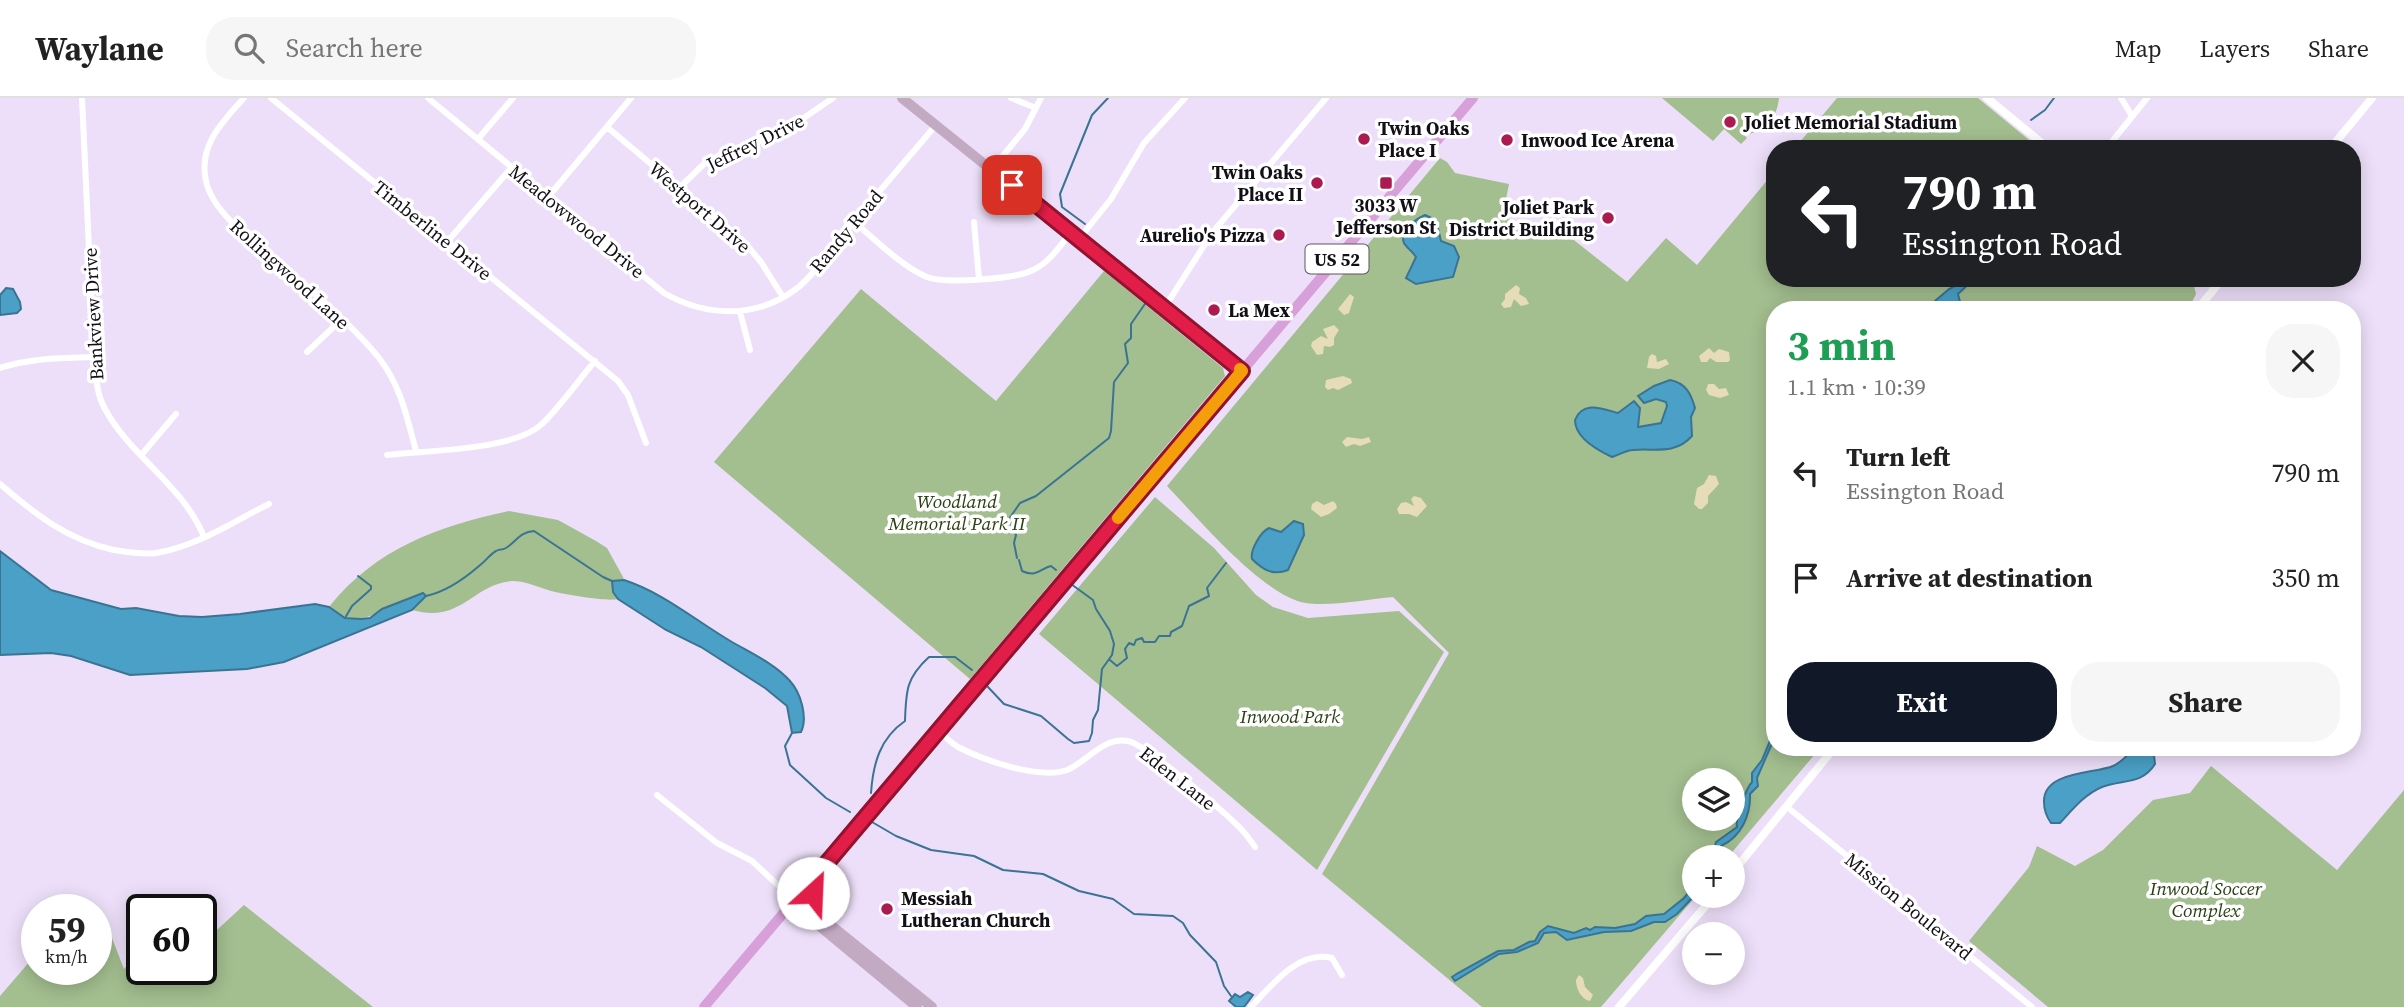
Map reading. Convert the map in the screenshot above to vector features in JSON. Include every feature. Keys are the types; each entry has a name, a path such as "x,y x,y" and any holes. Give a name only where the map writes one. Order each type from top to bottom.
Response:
{"main road":[{"path":"902,98 1242,371"},
{"name":"US 52","path":"704,1007 1473,98"},
{"path":"820,871 812,899 814,906 828,923"},
{"path":"795,901 828,923 932,1007"},
{"path":"795,901 806,915 917,1007"}],"street":[{"name":"Bankview Drive","path":"82,98 97,389 105,409 120,432 186,503 204,537"},
{"name":"Rollingwood Lane","path":"244,98 215,130 208,144 205,180 212,198 226,216 379,357 403,398 416,451"},
{"name":"Timberline Drive","path":"271,98 618,381 628,395 646,443"},
{"name":"Meadowwood Drive","path":"428,98 664,293 691,306 711,311 740,312"},
{"path":"478,139 513,98"},
{"path":"548,197 631,98"},
{"name":"Jeffrey Drive","path":"680,188 705,163 723,153 769,138 789,128 833,98"},
{"path":"1011,98 1036,108"},
{"path":"992,169 1026,129 1041,98"},
{"path":"854,222 911,268 928,278 957,281 1032,271 1075,235 1111,199 1144,143 1185,98"},
{"path":"1165,307 1212,233 1326,98"},
{"path":"1987,98 2038,140"},
{"path":"2120,98 2132,116"},
{"path":"2113,140 2147,98"},
{"path":"2337,140 2372,98"},
{"name":"Randy Road","path":"740,312 760,307 797,289 936,125"},
{"name":"Westport Drive","path":"607,127 745,243 761,262 783,297"},
{"path":"447,242 512,167"},
{"path":"974,222 979,279"},
{"path":"2204,301 2215,287"},
{"path":"740,312 750,350"},
{"path":"307,352 341,320"},
{"path":"0,368 50,358 94,357"},
{"path":"387,455 520,439 542,424 595,361"},
{"path":"142,454 176,414"},
{"path":"0,484 65,534 91,545 130,553 155,553 204,537 269,504"},
{"name":"Eden Lane","path":"937,730 955,745 973,754 1024,770 1048,773 1067,770 1105,745 1127,740 1186,782 1239,827 1255,847"},
{"path":"1745,857 1828,756"},
{"path":"657,795 717,843 752,861 795,901"},
{"name":"Mission Boulevard","path":"1786,806 2032,1007"},
{"path":"1619,1007 1704,908"},
{"path":"1251,1007 1279,978 1310,958 1332,958 1342,975"}],"green space":[{"name":"Joliet Memorial Stadium","path":"1662,98 1779,98 1776,112 1768,123 1758,131 1744,135 1747,138 1741,144 1724,129 1713,141"},
{"path":"1837,98 1978,98 2029,140 1802,140"},
{"path":"1440,158 1447,162 1455,173 1509,184 1503,214 1532,238 1570,237 1627,282 1666,238 1697,265 1766,182 1766,287 2194,287 2196,294 2192,301 1766,301 1766,756 1813,756 1738,845 1682,845 1682,908 1686,908 1601,1007 1482,1007 1322,874 1449,653 1393,597 1326,604 1306,603 1270,586 1232,554 1167,486"},
{"name":"Woodland Memorial Park II","path":"1104,271 1223,368 1225,376 970,679 714,462 861,289 996,401"},
{"name":"Inwood Park","path":"1155,497 1214,548 1256,595 1273,607 1308,618 1399,611 1444,652 1317,870 1039,634"},
{"path":"509,511 558,520 607,548 624,580 616,580 613,592 618,599 573,595 512,581 498,584 443,612 412,610 425,596 423,593 365,617 342,615 329,607 347,587 387,555 457,524"},
{"name":"Inwood Soccer Complex","path":"2211,766 2337,870 2404,790 2404,1007 2048,1007 1969,941 2029,867 2037,846 2075,866 2103,850 2153,800 2190,793"},
{"path":"244,905 373,1007 0,1007 0,996 21,972 21,985 112,985 112,938 124,969 126,967 126,985 217,985 217,930"}],"sand":[{"path":"1516,285 1520,288 1519,294 1526,298 1529,304 1521,306 1514,299 1511,307 1504,308 1501,304 1505,294"},
{"path":"1350,294 1354,297 1349,313 1344,315 1338,309"},
{"path":"1334,325 1339,330 1334,338 1334,345 1324,346 1323,354 1317,355 1311,346 1312,342 1321,336 1328,339 1323,329"},
{"path":"1709,348 1714,353 1719,349 1729,352 1730,360 1716,362 1710,358 1707,362 1701,362 1699,356"},
{"path":"1652,354 1656,356 1657,362 1666,359 1669,364 1659,369 1647,368"},
{"path":"1343,376 1351,379 1352,383 1338,390 1328,390 1325,387 1326,380"},
{"path":"1708,384 1714,384 1719,389 1726,388 1729,395 1720,398 1709,395 1706,390"},
{"path":"1347,437 1369,437 1371,442 1346,447 1342,442"},
{"path":"1709,475 1716,476 1719,484 1708,496 1708,503 1699,509 1694,504 1697,488 1704,484"},
{"path":"1414,496 1421,498 1427,506 1417,517 1399,514 1397,509 1401,503 1414,506 1411,499"},
{"path":"1317,501 1324,505 1333,501 1337,508 1321,517 1311,509 1312,504"},
{"path":"1579,975 1593,995 1590,1001 1578,990 1576,980"}],"water":[{"path":"1425,215 1436,220 1441,241 1454,246 1459,257 1453,277 1416,284 1406,278 1416,257 1403,239 1409,226"},
{"path":"1965,287 1958,294 1960,301 1935,301 1949,289"},
{"path":"6,288 13,289 21,309 17,313 0,315 0,295"},
{"path":"1670,380 1687,390 1695,408 1691,417 1692,436 1679,446 1630,450 1612,457 1594,447 1579,432 1575,420 1583,410 1600,408 1618,413 1634,401 1640,408 1638,427 1661,423 1666,402 1656,399 1644,403 1638,396"},
{"path":"1294,521 1303,524 1304,535 1288,570 1268,571 1252,559 1254,547 1266,530 1269,528 1281,532"},
{"path":"0,551 51,590 121,609 136,608 179,616 240,614 315,604 329,607 345,618 361,619 370,618 382,609 423,593 426,596 412,610 284,662 247,669 130,675 71,656 51,653 0,655"},
{"path":"624,580 666,600 784,675 794,686 800,699 804,720 801,732 792,733 787,706 765,688 618,599 613,592 612,581"},
{"path":"1766,750 1767,756 1757,778 1758,786 1750,794 1745,820 1745,796 1752,782 1752,773"},
{"path":"2154,756 2155,764 2150,771 2138,778 2096,790 2060,823 2051,823 2044,802 2046,792 2052,784 2071,775 2105,769 2125,758"},
{"path":"1731,831 1739,831 1723,845 1715,845"},
{"path":"1682,900 1683,908 1665,922 1654,922 1631,931 1604,932 1567,940 1556,932 1544,933 1538,943 1517,952 1499,954 1455,981 1452,977 1498,951 1514,950 1535,941 1540,932 1548,926 1574,933 1586,928 1615,928 1635,924 1646,916 1664,914"},
{"path":"1248,992 1253,995 1244,1007 1236,1007 1229,1001 1235,994 1240,997"}],"waterway":[{"path":"1085,224 1062,207 1060,194 1092,115 1108,98"},
{"path":"2031,120 2045,110 2054,98"},
{"path":"1017,558 1014,543 1016,535 1009,519 1020,503 1036,496 1109,438 1114,382 1128,363 1125,344 1131,338 1131,324 1147,301"},
{"path":"426,596 454,584 494,552 506,548 525,533 534,531 612,581"},
{"path":"1019,560 1022,571 1027,573 1035,573 1051,566 1056,570"},
{"path":"1110,660 1117,666 1127,658 1125,649 1129,643 1134,645 1136,640 1142,638 1144,642 1155,642 1159,636 1170,636 1171,632 1182,626 1189,606 1209,596 1207,588 1226,563"},
{"path":"345,618 352,606 371,589 371,586 358,576"},
{"path":"987,686 1004,704 1041,716 1074,743 1089,741 1098,710 1102,669 1112,655 1114,644 1093,600 1071,584"},
{"path":"871,793 879,752 889,735 905,721 909,686 921,665 929,657 955,657 972,670"},
{"path":"792,733 785,746 790,765 826,798 850,812"},
{"path":"872,822 896,836 931,850 974,856 1003,870 1043,874 1079,891 1113,899 1134,914 1173,916 1183,923 1190,935 1216,962 1224,986 1231,996"}],"slow traffic":[{"path":"1118,518 1242,371 1240,369"}],"place":[{"name":"Joliet Memorial Stadium","path":"1730,122"},
{"name":"Twin Oaks Place I","path":"1364,139"},
{"name":"Inwood Ice Arena","path":"1507,140"},
{"name":"Twin Oaks Place II","path":"1317,183"},
{"name":"3033 W Jefferson St","path":"1386,183"},
{"name":"Joliet Park District Building","path":"1608,218"},
{"name":"Aurelio's Pizza","path":"1279,235"},
{"name":"La Mex","path":"1214,310"},
{"name":"Messiah Lutheran Church","path":"887,909"}],"route":[{"path":"813,893 820,871 1242,371 1012,185"}]}
